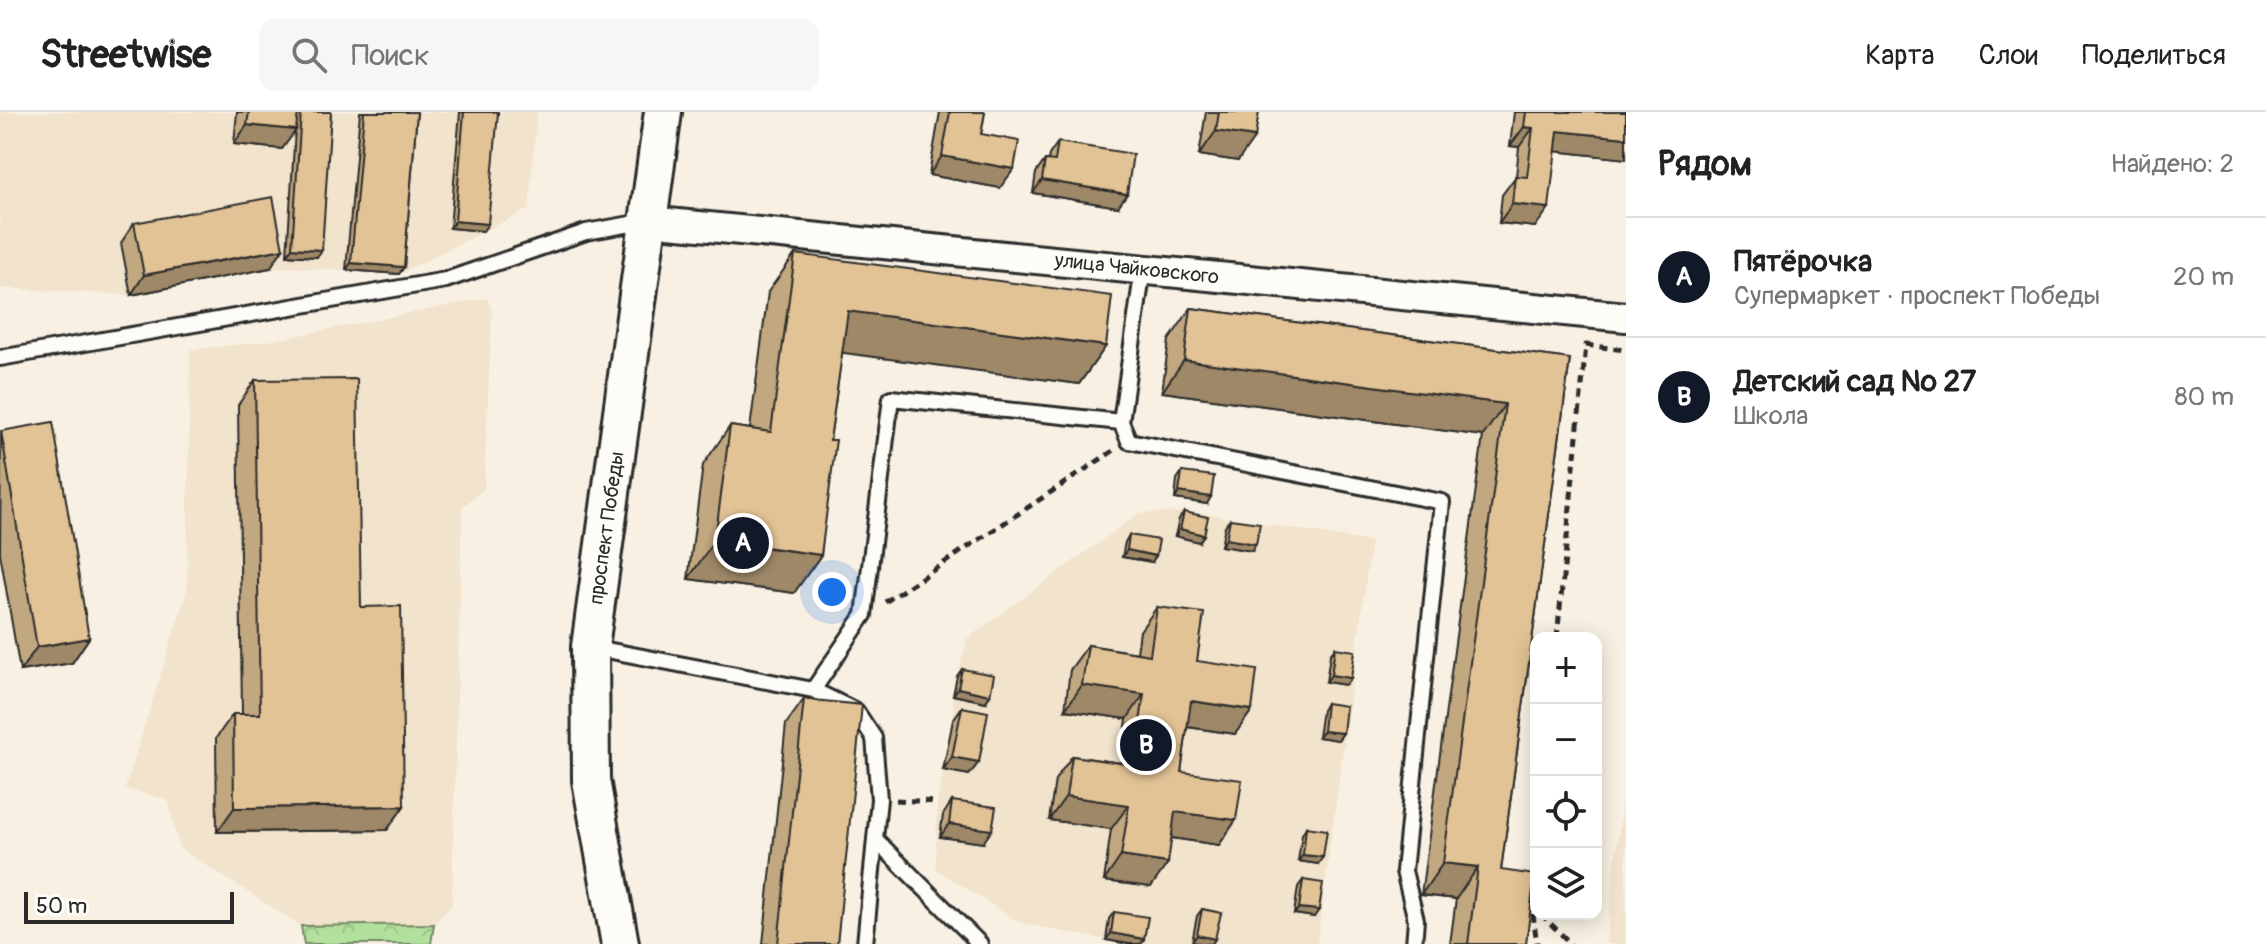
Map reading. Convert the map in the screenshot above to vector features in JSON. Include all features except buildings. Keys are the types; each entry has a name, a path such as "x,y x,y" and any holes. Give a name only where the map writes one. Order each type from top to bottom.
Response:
{"street":[{"name":"проспект Победы","path":"620,944 591,780 590,647 663,112"},
{"name":"улица Чайковского","path":"648,221 1626,317"}],"lane":[{"path":"0,358 446,280 586,232 648,221"},
{"path":"1143,268 1121,422 1129,441 1442,502 1404,871 1416,920 1414,944"},
{"path":"813,690 864,615 891,398 1121,422"},
{"path":"590,647 813,690 856,711 874,738 879,799 865,944"},
{"path":"875,839 980,944"}],"path":[{"path":"1558,632 1586,345 1626,350"},
{"path":"864,615 1129,441"},
{"path":"879,799 937,802"},
{"path":"1533,920 1537,944"},
{"path":"1547,920 1571,944"}],"shaded area":[{"path":"0,112 537,112 529,209 399,274 285,267 131,295 0,288"},
{"path":"487,298 492,310 484,489 462,507 452,904 434,924 301,926 179,848 168,800 125,789 187,590 190,350 275,340"},
{"path":"1194,512 1371,542 1317,944 1129,944 1106,940 1020,923 936,869 937,802 953,720 953,695 967,639 1139,513"},
{"path":"1626,768 1626,944 1606,944"}],"green space":[{"path":"434,924 431,944 304,944 301,926"}],"place":[{"name":"Пятёрочка","path":"743,543"},
{"name":"Детский сад № 27","path":"1146,745"}]}
